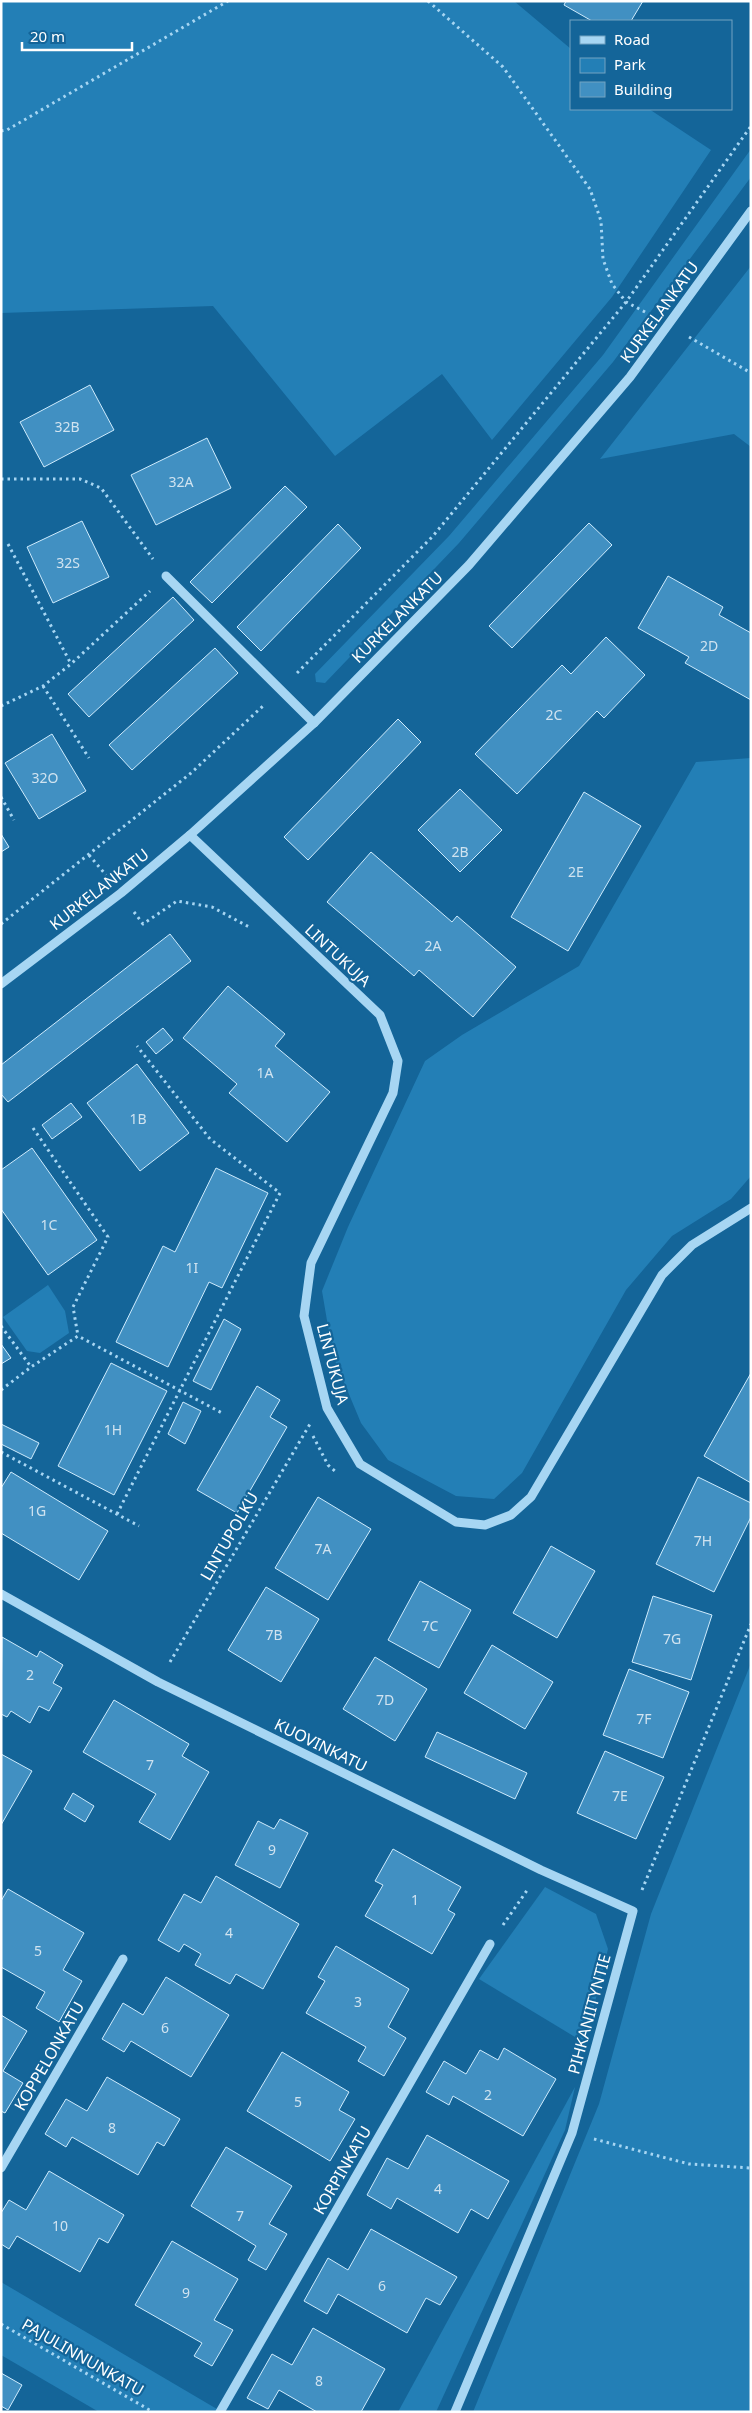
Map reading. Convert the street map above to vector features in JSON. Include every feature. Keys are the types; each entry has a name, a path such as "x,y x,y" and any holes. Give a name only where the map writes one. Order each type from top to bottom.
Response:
{"street":[{"name":"KURKELANKATU","path":"1,984 121,893 190,835 314,723 482,550 630,377 751,211"},
{"path":"166,576 314,723"},
{"name":"LINTUKUJA","path":"190,835 380,1015 398,1060 393,1093 311,1262 304,1316 327,1408 360,1464 456,1522 485,1525 511,1515 531,1497 662,1275 692,1245 751,1208"},
{"name":"KUOVINKATU","path":"1,1594 158,1682 542,1870 633,1911"},
{"name":"PIHKANIITYNTIE","path":"455,2412 572,2133 633,1911"},
{"name":"KORPINKATU","path":"220,2412 490,1944"},
{"name":"KOPPELONKATU","path":"1,2168 123,1959"}],"path":[{"path":"1,131 7,130 228,1"},
{"path":"428,1 502,67 590,188 601,221 603,260 612,284 626,302"},
{"path":"1,924 191,773 281,690 433,536 626,302 751,126"},
{"path":"1,479 80,479 101,488 166,576 71,664 42,686 1,706"},
{"path":"8,544 71,664"},
{"path":"42,686 89,758"},
{"path":"1,797 14,820"},
{"path":"121,893 143,924 177,901 212,907 249,927 256,933"},
{"path":"117,1514 280,1193 210,1139 137,1046"},
{"path":"34,1128 108,1236 73,1307 78,1336"},
{"path":"1,1326 31,1367"},
{"path":"78,1336 222,1413"},
{"path":"1,1390 31,1367 78,1336"},
{"name":"LINTUPOLKU","path":"158,1682 308,1426 327,1408"},
{"path":"306,1416 308,1426 328,1465 341,1477"},
{"path":"1,1452 139,1526"},
{"path":"633,1911 751,1624"},
{"path":"490,1944 542,1870"},
{"path":"572,2133 689,2164 751,2168"},
{"name":"PAJULINNUNKATU","path":"1,2324 153,2412"}],"green space":[{"path":"1,1 514,1 570,48 570,110 651,110 711,150 612,297 492,440 442,374 335,456 213,306 1,313"},
{"path":"751,149 751,177 613,362 459,543 325,683 316,682 315,674 449,536 603,355"},
{"path":"751,266 751,447 734,434 600,459"},
{"path":"751,758 751,1176 731,1199 672,1236 626,1290 522,1473 494,1499 456,1496 388,1460 361,1423 333,1356 322,1291 348,1227 425,1061 462,1035 579,966 696,762"},
{"path":"48,1285 65,1311 69,1333 40,1353 27,1351 3,1317"},
{"path":"751,1663 751,2412 473,2412 599,2104 651,1914"},
{"path":"545,1887 596,1914 608,1949 585,2043 479,1979"},
{"path":"575,2087 565,2130 436,2412 398,2412"},
{"path":"1,2282 222,2412 99,2412 1,2355"}],"building":[{"path":"566,1 643,1 632,20 590,20 564,5"},
{"path":"90,385 114,430 44,467 20,422"},
{"path":"207,438 231,488 156,525 131,475"},
{"path":"285,486 307,507 212,603 190,582"},
{"path":"82,521 109,577 53,603 27,547"},
{"path":"589,523 612,545 512,648 489,626"},
{"path":"338,524 361,548 261,651 237,627"},
{"path":"668,576 723,607 719,615 751,633 751,700 685,663 689,657 638,628"},
{"path":"173,597 194,620 89,717 68,694"},
{"path":"606,637 645,675 604,718 597,711 517,794 475,754 562,665 571,674"},
{"path":"215,648 238,673 132,770 109,745"},
{"path":"398,719 421,742 308,860 284,837"},
{"path":"52,734 86,791 39,819 5,763"},
{"path":"460,789 502,830 460,872 418,830"},
{"path":"584,792 641,826 568,951 511,917"},
{"path":"1,834 9,847 1,852"},
{"path":"371,852 452,922 457,916 516,967 473,1017 419,970 414,976 327,902"},
{"path":"170,934 191,961 8,1102 1,1094 1,1065"},
{"path":"228,986 285,1034 275,1046 330,1092 287,1142 229,1093 237,1084 183,1038"},
{"path":"163,1028 173,1040 156,1054 146,1042"},
{"path":"137,1064 189,1133 140,1171 87,1103"},
{"path":"71,1103 82,1117 52,1139 42,1125"},
{"path":"32,1148 97,1240 48,1275 1,1209 1,1170"},
{"path":"216,1168 268,1193 222,1288 209,1282 168,1367 116,1342 163,1246 175,1252"},
{"path":"224,1319 241,1329 211,1390 193,1381"},
{"path":"1,1344 11,1358 1,1364"},
{"path":"111,1363 167,1391 114,1495 58,1466"},
{"path":"751,1373 751,1483 704,1456"},
{"path":"257,1386 280,1400 270,1417 287,1427 237,1513 197,1490"},
{"path":"183,1402 201,1411 185,1444 168,1434"},
{"path":"1,1424 39,1443 31,1459 1,1444"},
{"path":"11,1472 108,1531 79,1580 1,1533 1,1488"},
{"path":"698,1477 751,1503 751,1517 714,1592 656,1564"},
{"path":"318,1497 371,1529 328,1600 275,1568"},
{"path":"551,1546 595,1571 557,1638 513,1613"},
{"path":"420,1581 471,1610 439,1668 388,1640"},
{"path":"266,1587 319,1619 281,1682 228,1650"},
{"path":"653,1596 712,1615 691,1680 632,1662"},
{"path":"2,1637 37,1657 40,1651 63,1665 53,1683 62,1688 49,1711 39,1706 30,1723 11,1711 7,1717 1,1714"},
{"path":"492,1645 553,1682 525,1729 464,1693"},
{"path":"375,1657 427,1689 395,1741 343,1709"},
{"path":"629,1669 689,1692 663,1758 603,1735"},
{"path":"114,1700 189,1744 182,1756 209,1772 170,1840 139,1822 156,1794 83,1752"},
{"path":"437,1732 527,1773 515,1799 425,1757"},
{"path":"605,1751 664,1777 636,1839 577,1813"},
{"path":"1,1754 32,1771 1,1825"},
{"path":"73,1793 94,1806 85,1822 64,1809"},
{"path":"280,1819 308,1833 280,1888 235,1865 258,1821 274,1829"},
{"path":"393,1849 461,1887 448,1910 455,1914 432,1954 365,1916 383,1885 375,1881"},
{"path":"216,1876 299,1924 263,1989 236,1974 230,1984 195,1965 201,1954 184,1944 179,1952 158,1940 184,1894 201,1903"},
{"path":"8,1889 84,1933 63,1970 82,1981 59,2022 36,2008 45,1992 1,1967 1,1901"},
{"path":"336,1946 409,1989 388,2027 406,2038 384,2076 358,2061 366,2047 306,2013 325,1981 318,1977"},
{"path":"166,1977 229,2015 191,2077 131,2041 124,2052 102,2039 123,2003 143,2015"},
{"path":"1,2015 27,2031 3,2071 23,2083 5,2113 1,2111"},
{"path":"504,2048 556,2079 523,2136 453,2096 449,2105 426,2092 444,2061 466,2074 480,2050 498,2060"},
{"path":"282,2052 349,2092 339,2110 355,2119 330,2161 247,2111"},
{"path":"107,2077 180,2119 164,2146 157,2142 138,2175 72,2137 66,2147 45,2134 66,2099 87,2111"},
{"path":"427,2135 509,2181 488,2219 471,2209 458,2233 397,2198 391,2209 367,2195 387,2158 408,2169"},
{"path":"226,2147 292,2186 269,2224 287,2234 266,2270 248,2260 256,2246 191,2206"},
{"path":"49,2171 124,2215 108,2243 99,2238 80,2272 17,2236 9,2249 1,2244 1,2213 9,2200 26,2210"},
{"path":"371,2229 457,2277 440,2305 426,2298 407,2333 338,2294 327,2314 304,2301 328,2258 348,2270"},
{"path":"172,2241 238,2279 214,2320 233,2330 212,2366 194,2356 202,2343 135,2305"},
{"path":"313,2328 385,2369 361,2412 317,2412 279,2390 268,2409 247,2398 272,2354 292,2365"},
{"path":"1,2373 22,2385 8,2410 1,2406"}]}
